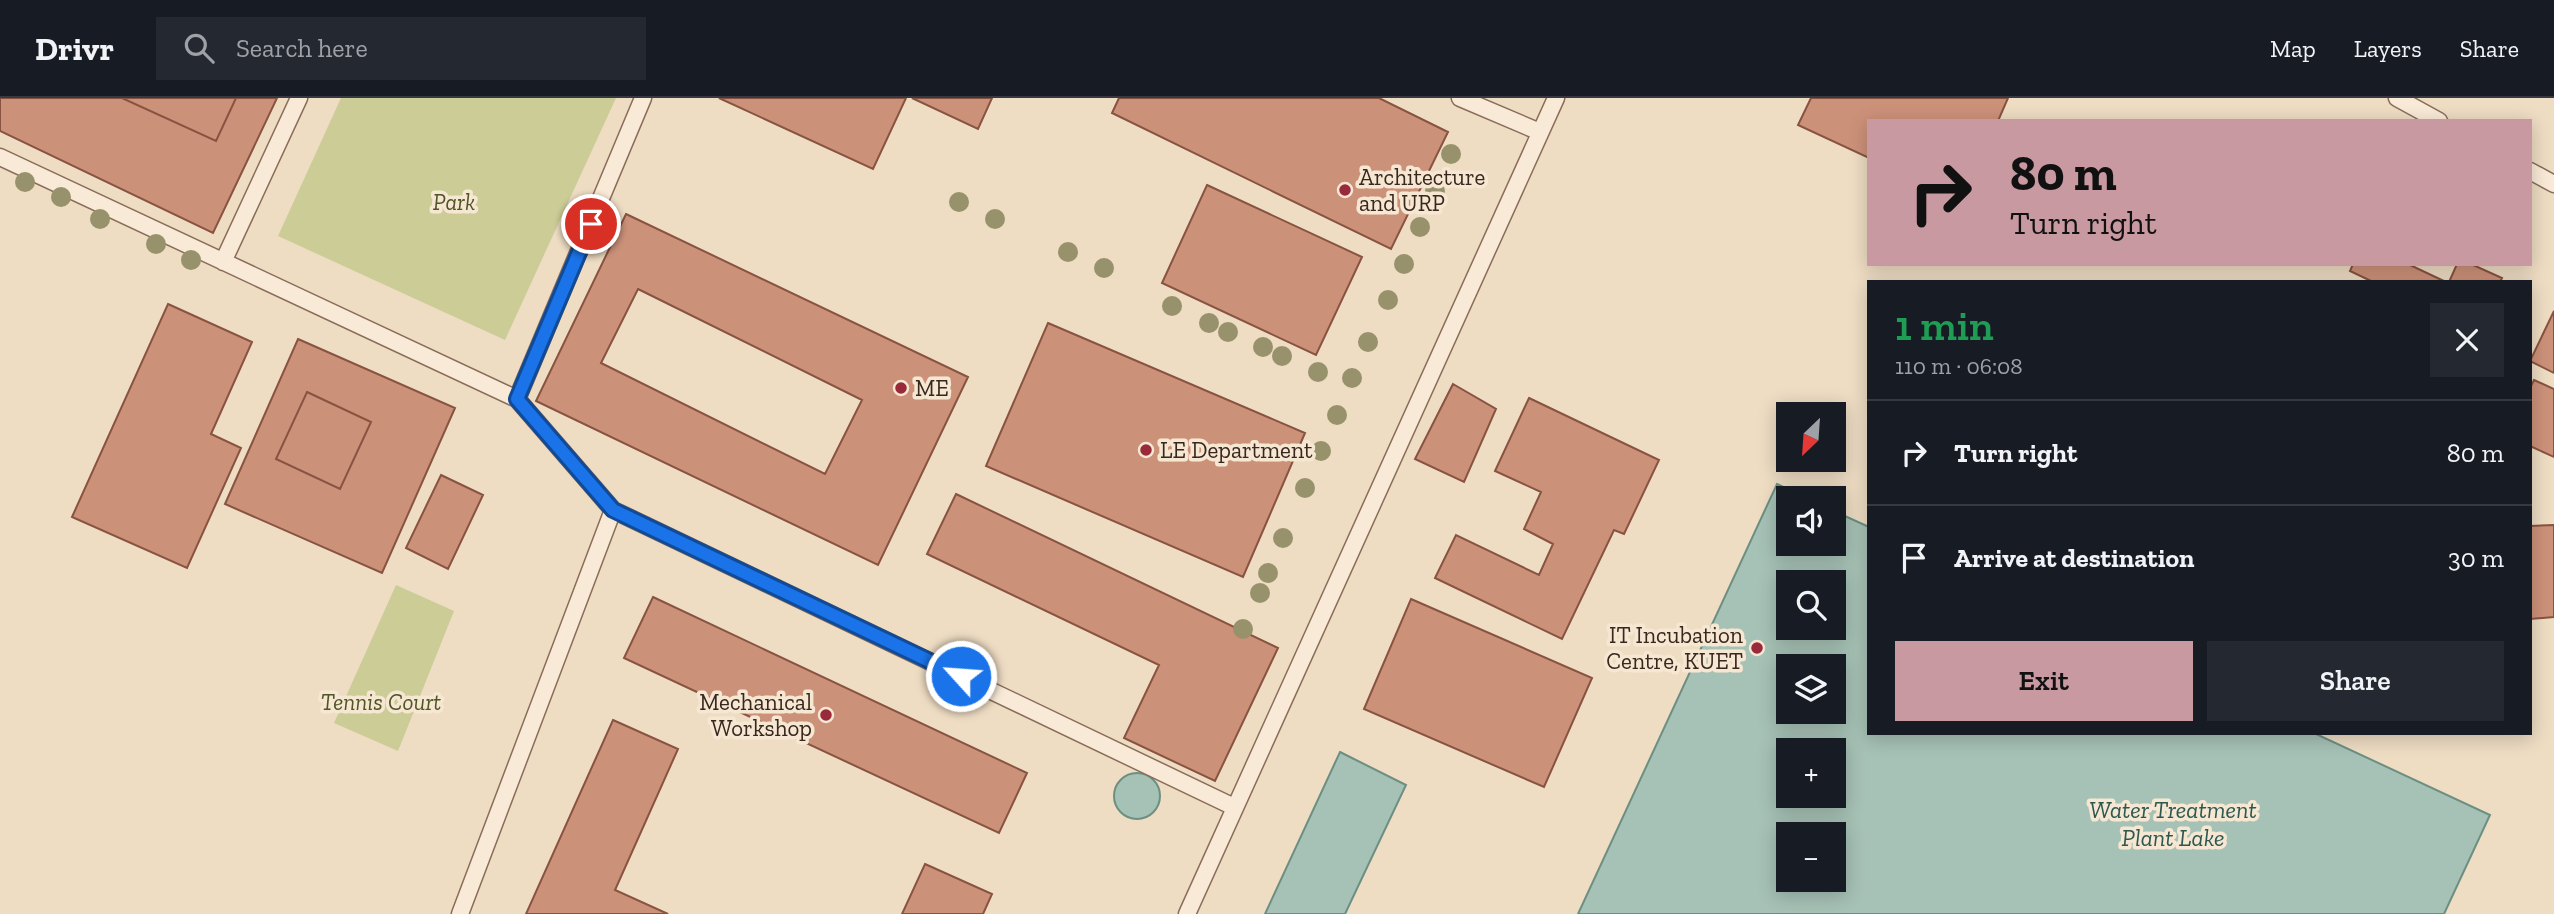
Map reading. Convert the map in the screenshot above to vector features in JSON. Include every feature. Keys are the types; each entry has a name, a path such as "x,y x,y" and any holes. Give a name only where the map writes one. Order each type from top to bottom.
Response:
{"lane":[{"path":"223,262 299,98"},
{"path":"517,399 643,98"},
{"path":"1460,98 1540,132"},
{"path":"1187,914 1556,98"},
{"path":"2397,98 2435,119"},
{"path":"0,157 517,399 613,510 1234,807"},
{"path":"2532,172 2554,184"},
{"path":"460,914 613,510"}],"green space":[{"name":"Park","path":"341,98 616,98 505,340 278,236"},
{"name":"Tennis Court","path":"396,585 454,611 398,751 334,723"}],"water":[{"name":"Water Treatment Plant Lake","path":"1776,486 1776,556 1846,556 1846,516 1867,526 1867,735 2318,735 2490,815 2444,914 1578,914"},
{"path":"1340,752 1406,785 1345,914 1265,914"},
{"path":"1137,773 1154,779 1160,796 1154,813 1137,819 1120,813 1114,796 1120,779"}],"building":[{"path":"0,98 122,98 216,141 236,98 277,98 213,233 0,131"},
{"path":"122,98 236,98 216,141"},
{"path":"719,98 906,98 873,169"},
{"path":"912,98 992,98 978,129"},
{"name":"Architecture and URP","path":"1119,98 1379,98 1448,132 1391,249 1112,113"},
{"path":"1811,98 2008,98 1999,119 1867,119 1867,157 1798,125"},
{"path":"1207,185 1362,257 1316,355 1162,283"},
{"name":"ME","path":"626,214 968,377 878,565 536,401","holes":["638,289 862,400 825,474 601,363"]},
{"path":"2352,266 2412,266 2442,280 2369,280 2350,271"},
{"path":"2456,266 2475,266 2502,278 2501,280 2450,280"},
{"path":"168,304 252,342 211,434 241,448 187,568 72,517"},
{"path":"2554,311 2554,373 2532,362"},
{"name":"LE Department","path":"1048,323 1305,433 1243,577 986,466"},
{"path":"298,339 455,408 382,573 225,504","holes":["307,392 371,422 340,489 276,459"]},
{"path":"2534,380 2554,389 2554,457 2532,447"},
{"path":"1453,384 1496,409 1464,482 1415,459"},
{"path":"307,392 371,422 340,489 276,459"},
{"path":"1529,398 1659,460 1624,534 1614,530 1562,639 1435,578 1456,535 1539,575 1553,544 1524,529 1541,492 1495,471"},
{"path":"441,475 483,495 448,569 406,548"},
{"path":"956,494 1278,648 1215,781 1124,738 1159,665 927,554"},
{"path":"2554,525 2554,617 2532,619 2532,526"},
{"name":"Mechanical Workshop","path":"653,597 1027,773 999,833 624,658"},
{"path":"1411,599 1592,678 1544,787 1364,709"},
{"path":"613,720 678,749 615,890 668,914 526,914"},
{"path":"925,864 992,894 983,914 902,914"}],"place":[{"name":"Architecture and URP","path":"1345,190"},
{"name":"ME","path":"901,388"},
{"name":"LE Department","path":"1146,450"},
{"name":"IT Incubation Centre, KUET","path":"1757,648"},
{"name":"Mechanical Workshop","path":"826,715"}],"route":[{"path":"591,224 517,399 613,510 961,676"}]}
